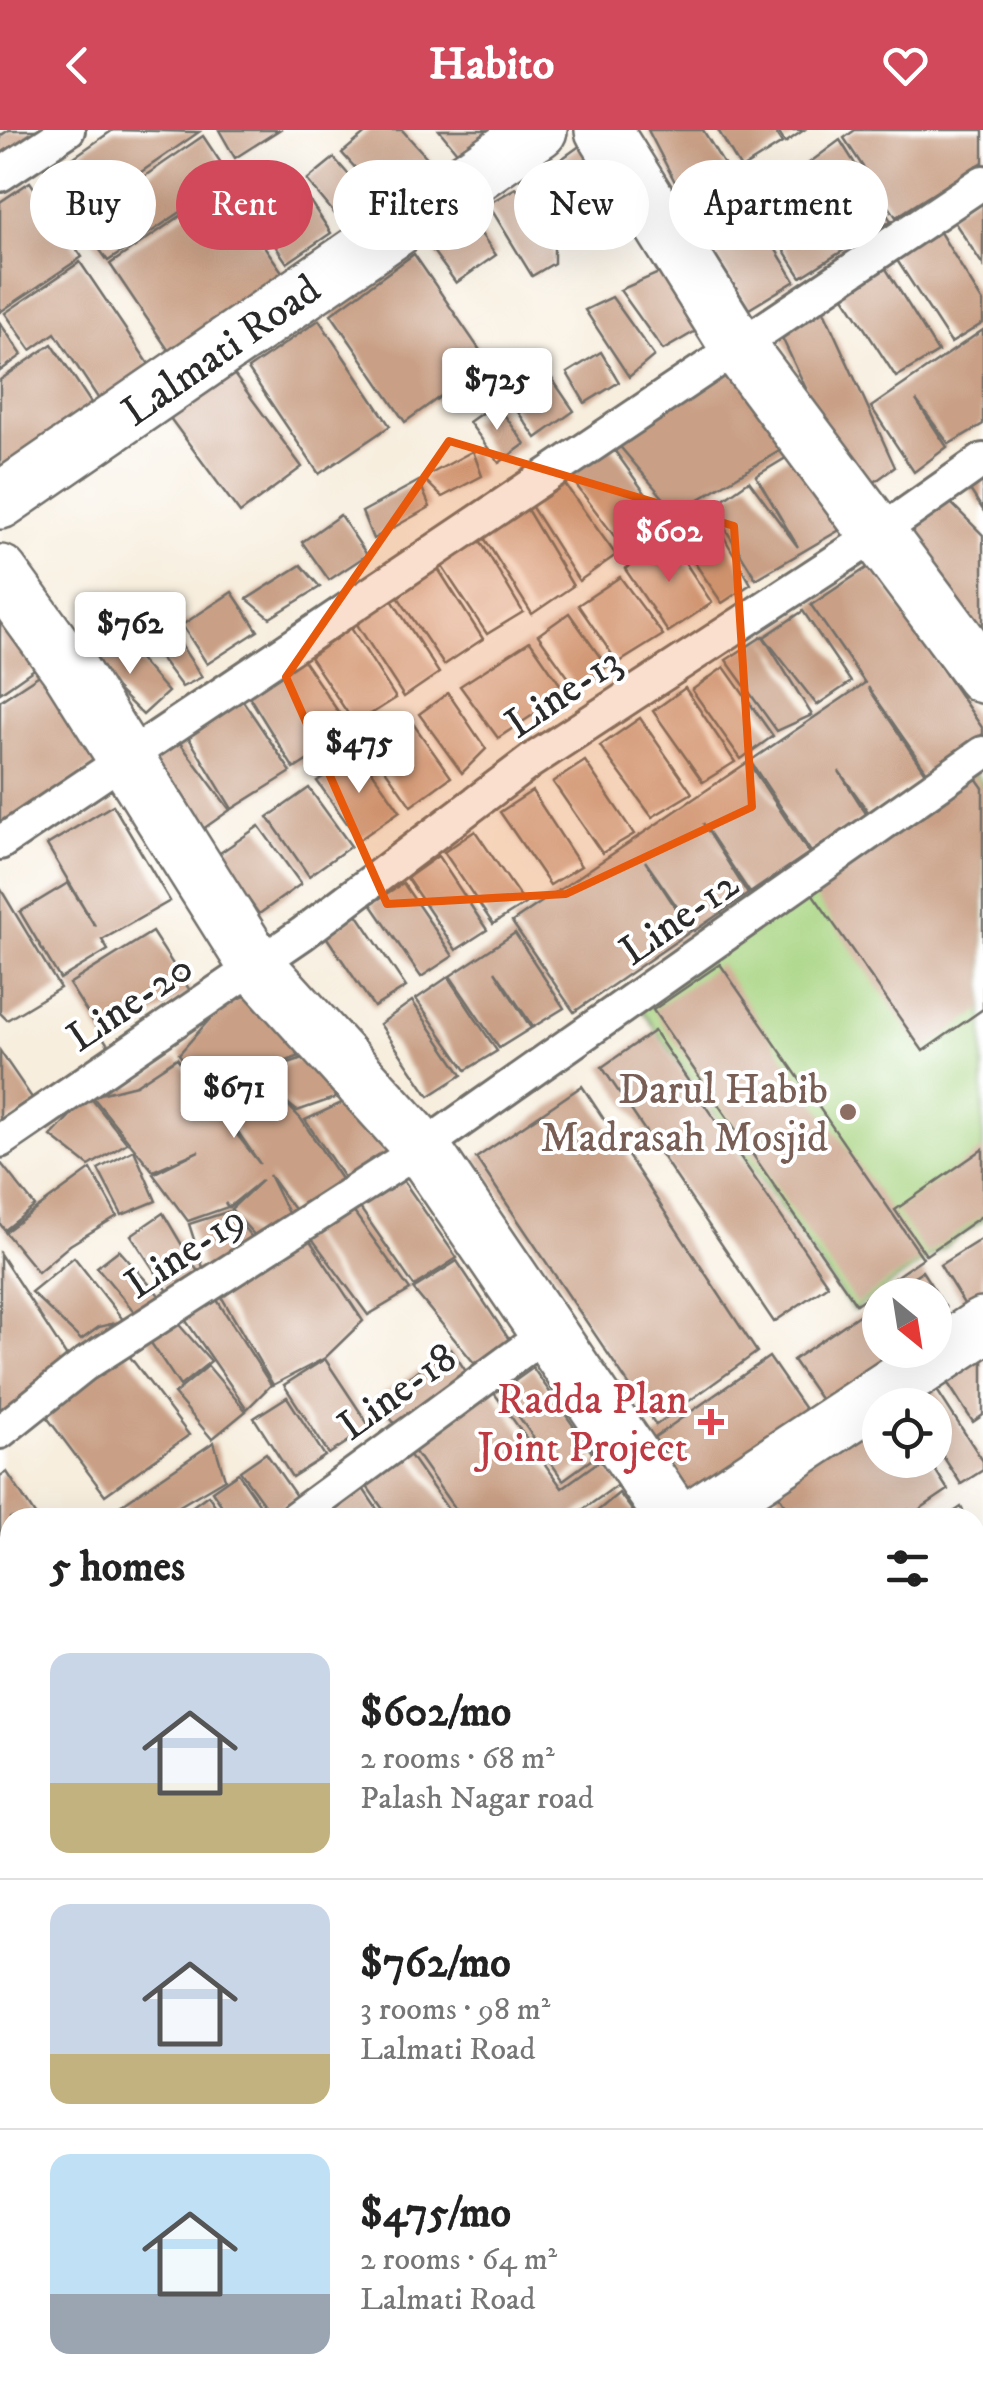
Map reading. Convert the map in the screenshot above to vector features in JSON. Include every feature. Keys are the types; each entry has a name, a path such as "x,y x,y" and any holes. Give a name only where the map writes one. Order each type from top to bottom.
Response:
{"street":[{"name":"Lalmati Road","path":"0,500 539,130"},
{"path":"603,130 739,348 983,675"},
{"path":"0,573 128,758 256,964 422,1148 667,1508"},
{"path":"708,1508 983,1326"}],"lane":[{"path":"0,175 68,130"},
{"path":"0,842 983,182"},
{"name":"Line-13","path":"256,964 302,934 532,761 983,460"},
{"name":"Line-12","path":"422,1148 983,753"},
{"name":"Line-20","path":"0,1142 256,964"},
{"name":"Line-19","path":"0,1432 84,1365 422,1148"},
{"name":"Line-18","path":"309,1508 548,1332"}],"highlighted area":[{"path":"449,441 734,526 752,807 566,894 387,904 286,677"}],"green space":[{"name":"Darul Habib Madrasah Mosjid","path":"972,768 983,783 983,1220 900,1278 862,1278 862,1305 853,1311 637,1003"}],"building":[{"path":"9,130 52,130 0,166 0,136"},
{"path":"113,130 199,132 156,162 70,160"},
{"path":"219,130 279,130 235,158"},
{"path":"369,130 402,130 429,160 348,160 342,153"},
{"path":"439,130 492,130 460,156"},
{"path":"648,130 703,130 721,160 669,160 669,170"},
{"path":"718,130 774,130 782,143 755,160 736,160"},
{"path":"777,130 804,130 785,143"},
{"path":"855,130 983,130 983,162 896,217 888,205 888,160 858,160 844,138"},
{"path":"203,136 219,160 176,160 176,215 156,229 156,168"},
{"path":"588,140 603,160 560,160"},
{"path":"840,140 853,160 813,160"},
{"path":"336,160 333,212 313,187 313,175"},
{"path":"30,182 30,250 77,250 82,257 0,312 0,202"},
{"path":"514,189 514,247 494,214 494,201"},
{"path":"983,190 983,265 949,214"},
{"path":"313,206 331,233 313,245"},
{"path":"176,219 176,250 267,250 287,279 173,357 110,264 131,250 156,250 156,233"},
{"path":"933,221 983,302 983,323 951,343 891,251"},
{"path":"100,250 124,250 108,261"},
{"path":"278,250 306,250 287,263"},
{"path":"492,250 496,255 456,283 433,251"},
{"path":"516,250 554,250 554,263 532,276"},
{"path":"712,250 776,250 795,281 749,309"},
{"path":"784,250 844,250 801,277"},
{"path":"414,254 488,362 405,422 331,314"},
{"path":"878,256 938,352 896,377 837,286"},
{"path":"80,262 157,376 106,410 55,333 31,350 5,313"},
{"path":"663,271 699,329 663,350 620,290"},
{"path":"612,297 654,356 629,377 585,310"},
{"path":"818,298 895,467 861,492 777,327"},
{"path":"319,320 390,426 319,474 248,369"},
{"path":"0,323 22,355 0,371"},
{"path":"983,330 983,424 949,444 916,400 947,447 914,472 871,407"},
{"path":"52,344 99,415 9,478 0,465 0,380"},
{"path":"601,352 619,382 585,403 567,373"},
{"path":"736,363 791,444 676,513 612,437"},
{"path":"233,373 302,467 240,513 170,418"},
{"path":"548,373 574,411 536,438 509,399"},
{"path":"496,403 525,444 499,463 469,422"},
{"path":"610,444 662,517 621,545 568,474"},
{"path":"799,450 848,525 756,579 712,507 749,481 798,547 756,476"},
{"path":"473,451 482,476 442,497 423,478"},
{"path":"983,469 983,510 965,482"},
{"path":"562,480 616,555 579,581 528,501"},
{"path":"419,481 430,507 373,539 362,512"},
{"path":"946,498 983,535 983,656 904,527"},
{"path":"525,506 573,586 532,614 481,533"},
{"path":"709,511 751,584 722,603 673,531"},
{"path":"340,515 367,555 329,580 302,542"},
{"path":"478,537 523,612 487,634 439,562"},
{"path":"669,538 712,603 668,632 625,569"},
{"path":"435,564 483,639 444,665 398,597"},
{"path":"301,565 320,587 270,618 247,599"},
{"path":"871,565 983,734 927,772 868,687 925,773 869,813 839,771 867,815 811,852 750,761 865,683 811,605"},
{"path":"620,577 663,635 618,663 578,605"},
{"path":"0,585 50,658 0,693"},
{"path":"232,592 258,631 207,664 182,625"},
{"path":"392,600 439,673 404,697 356,623"},
{"path":"803,611 851,682 817,705 764,637"},
{"path":"569,613 607,667 576,688 538,635"},
{"path":"167,624 202,677 182,687 145,637"},
{"path":"351,628 396,698 355,724 310,657"},
{"path":"763,636 812,715 777,731 726,660"},
{"path":"530,641 566,693 498,738 460,686"},
{"path":"124,642 168,692 143,715 89,662"},
{"path":"297,651 352,732 294,769 242,685"},
{"path":"724,667 773,736 741,759 692,690"},
{"path":"44,672 103,761 0,831 0,701"},
{"path":"685,688 735,762 703,782 653,711"},
{"path":"235,689 291,772 232,809 181,725"},
{"path":"448,693 486,749 462,773 419,714"},
{"path":"409,718 451,777 411,806 369,747"},
{"path":"640,718 692,793 652,817 600,746"},
{"path":"174,735 230,810 193,836 142,757"},
{"path":"359,753 400,811 359,840 317,781"},
{"path":"585,761 634,834 602,853 553,782"},
{"path":"748,762 809,853 750,893 703,823 748,894 694,931 645,861 691,931 574,1012 512,922"},
{"path":"971,771 983,788 983,1009 923,1051 807,886"},
{"path":"309,788 351,846 309,876 268,817"},
{"path":"532,791 581,866 550,885 500,812"},
{"path":"113,805 170,901 102,940 108,950 60,979 20,912 68,883 95,926 47,845"},
{"path":"259,826 301,884 259,914 217,855"},
{"path":"475,831 525,904 493,924 444,852"},
{"path":"438,856 487,930 456,950 407,878"},
{"path":"403,883 453,956 421,977 371,904"},
{"path":"0,888 60,988 7,1020 0,1013"},
{"path":"357,914 406,987 374,1007 325,935"},
{"path":"152,932 191,992 108,1045 69,984"},
{"path":"515,933 564,1008 533,1027 495,971 531,1028 499,1048 450,976"},
{"path":"720,964 923,1258 894,1278 862,1278 862,1300 856,1304 653,1010"},
{"path":"448,977 497,1051 466,1070 416,999"},
{"path":"265,989 319,1049 209,1095 179,1054 223,1004"},
{"path":"412,1001 462,1075 429,1096 380,1024"},
{"path":"654,1031 828,1285 774,1322 602,1067"},
{"path":"0,1051 37,1105 0,1127"},
{"path":"316,1054 360,1089 297,1111 280,1097 301,1119 347,1188 301,1219 269,1175 290,1217 259,1240 231,1209 262,1180 229,1207 225,1203 228,1207 188,1221 153,1174 199,1151 153,1171 92,1096 136,1085 177,1058 260,1164 216,1100 263,1078 257,1073"},
{"path":"582,1086 757,1352 656,1425 476,1158"},
{"path":"89,1096 127,1143 89,1166 51,1136"},
{"path":"352,1098 391,1157 347,1182 305,1120"},
{"path":"983,1149 983,1215 926,1255 895,1210"},
{"path":"134,1150 156,1201 122,1215 98,1169"},
{"path":"0,1162 35,1206 5,1230 0,1224"},
{"path":"91,1169 117,1216 70,1245 38,1272 5,1232"},
{"path":"398,1173 457,1258 414,1286 356,1202"},
{"path":"348,1204 410,1290 368,1315 305,1229"},
{"path":"230,1211 255,1241 205,1274 189,1224"},
{"path":"163,1213 201,1277 173,1299 131,1235"},
{"path":"303,1230 363,1321 325,1358 273,1385 215,1286"},
{"path":"983,1238 983,1314 974,1320 952,1278 940,1265"},
{"path":"119,1250 164,1301 142,1321 97,1267"},
{"path":"0,1254 71,1363 6,1419 0,1410"},
{"path":"74,1257 124,1321 99,1327 81,1340 31,1292"},
{"path":"457,1261 510,1341 475,1364 413,1289"},
{"path":"212,1292 271,1385 247,1409 184,1318"},
{"path":"862,1313 862,1368 903,1368 873,1388 862,1388 862,1396 832,1416 793,1360"},
{"path":"173,1318 211,1361 180,1386 145,1334"},
{"path":"124,1349 189,1435 105,1495 43,1412"},
{"path":"451,1349 469,1376 399,1429 375,1399"},
{"path":"983,1352 983,1415 973,1422 940,1371"},
{"path":"769,1357 816,1425 697,1508 649,1441"},
{"path":"325,1359 370,1427 329,1454 284,1385"},
{"path":"208,1366 246,1411 212,1439 174,1394"},
{"path":"533,1368 595,1457 563,1480 501,1391"},
{"path":"489,1386 562,1488 602,1459 619,1484 585,1508 454,1508 408,1442"},
{"path":"287,1397 325,1456 292,1477 254,1418"},
{"path":"952,1413 983,1461 983,1470 961,1484 952,1470"},
{"path":"862,1423 862,1478 940,1478 948,1490 921,1508 787,1508 770,1482"},
{"path":"214,1442 225,1479 176,1508 121,1505"},
{"path":"407,1451 447,1508 382,1508 364,1482"},
{"path":"266,1453 296,1496 281,1508 267,1508 240,1471"},
{"path":"7,1472 30,1508 0,1508 0,1476"},
{"path":"238,1473 262,1508 223,1508 212,1491"},
{"path":"756,1485 772,1508 724,1508"},
{"path":"362,1487 376,1508 331,1508"},
{"path":"619,1493 630,1508 601,1508"},
{"path":"208,1495 217,1508 190,1508"}],"place":[{"name":"Darul Habib Madrasah Mosjid","path":"848,1112"},
{"name":"Radda Plan Joint Project","path":"711,1422"}]}
